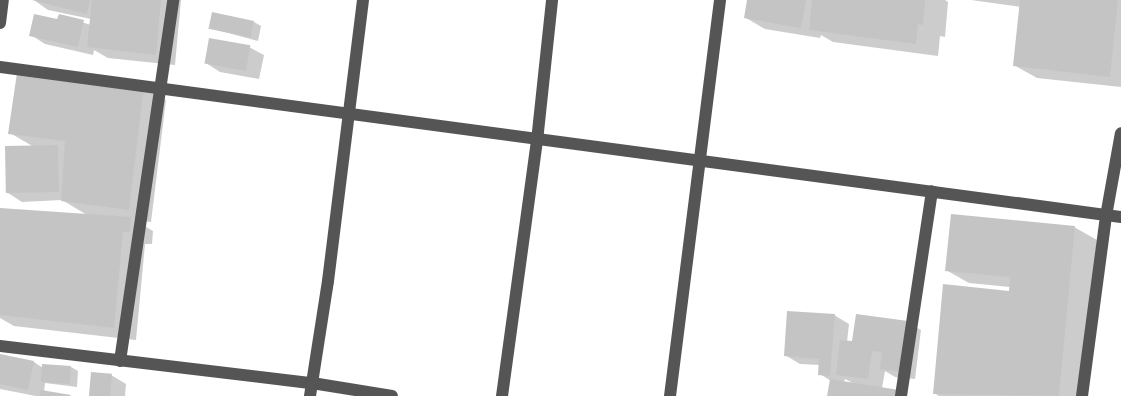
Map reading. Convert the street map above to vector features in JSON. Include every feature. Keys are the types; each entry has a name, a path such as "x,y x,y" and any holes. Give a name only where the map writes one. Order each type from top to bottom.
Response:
{"street":[{"path":"0,23 3,0"},
{"path":"120,361 173,0"},
{"path":"310,396 328,281 363,0"},
{"path":"502,396 538,141 552,0"},
{"path":"670,396 720,0"},
{"path":"0,67 161,86 538,141 1121,217"},
{"path":"1082,396 1106,216 1121,133"},
{"path":"901,396 932,191"},
{"path":"0,346 312,383 392,396"}],"building":[{"path":"32,0 90,0 87,14"},
{"path":"92,0 161,0 156,55 87,47"},
{"path":"747,0 806,0 801,28 744,18"},
{"path":"812,0 925,0 923,25 918,24 916,44 809,30"},
{"path":"1020,0 1118,0 1110,77 1013,66"},
{"path":"212,12 254,21 251,38 208,29"},
{"path":"34,14 57,19 59,14 84,20 78,47 29,36"},
{"path":"209,38 250,45 246,71 204,64"},
{"path":"17,73 144,85 129,210 61,201 65,141 8,134"},
{"path":"58,145 59,192 6,193 5,146"},
{"path":"0,208 131,217 130,232 123,232 114,328 0,315"},
{"path":"951,214 1075,226 1059,396 933,394 943,284 1009,291 1010,277 945,271"},
{"path":"787,311 835,314 830,376 818,375 819,359 784,356"},
{"path":"856,314 908,321 901,372 880,369 882,352 872,351 868,379 836,375 840,340 852,341"},
{"path":"0,354 34,361 28,390 0,384"},
{"path":"42,364 71,366 70,384 41,382"},
{"path":"91,372 112,374 110,396 89,396"},
{"path":"830,379 899,390 898,396 827,396"},
{"path":"41,390 71,395 40,396"}]}
